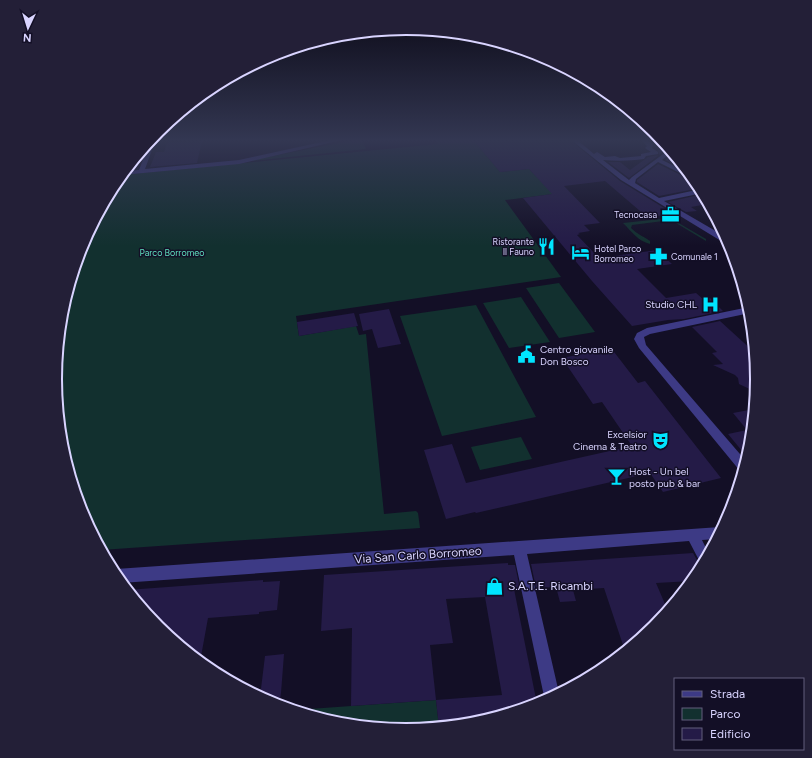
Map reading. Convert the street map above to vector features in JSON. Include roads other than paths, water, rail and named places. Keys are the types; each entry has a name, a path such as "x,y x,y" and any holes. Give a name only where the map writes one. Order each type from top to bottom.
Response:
{"street":[{"path":"617,174 622,178 634,180 659,200 719,236"},
{"path":"634,180 641,174"},
{"path":"659,200 695,192"},
{"path":"681,214 690,222 721,241"},
{"path":"739,462 642,346 639,341 639,336 647,331 743,311"},
{"name":"Via San Carlo Borromeo","path":"124,575 714,533"},
{"path":"693,534 702,554"},
{"path":"519,548 551,691"}],"place":[{"name":"Tecnocasa","path":"670,214"},
{"name":"Ristorante Il Fauno","path":"547,246"},
{"name":"Hotel Parco Borromeo","path":"581,253"},
{"name":"Comunale 1","path":"658,256"},
{"name":"Studio CHL","path":"710,304"},
{"name":"Centro giovanile Don Bosco","path":"527,355"},
{"name":"Excelsior Cinema & Teatro","path":"660,440"},
{"name":"Host - Un bel posto pub & bar","path":"616,477"},
{"name":"S.A.T.E. Ricambi","path":"495,586"}],"park label":[{"name":"Parco Borromeo","path":"172,252"}]}
